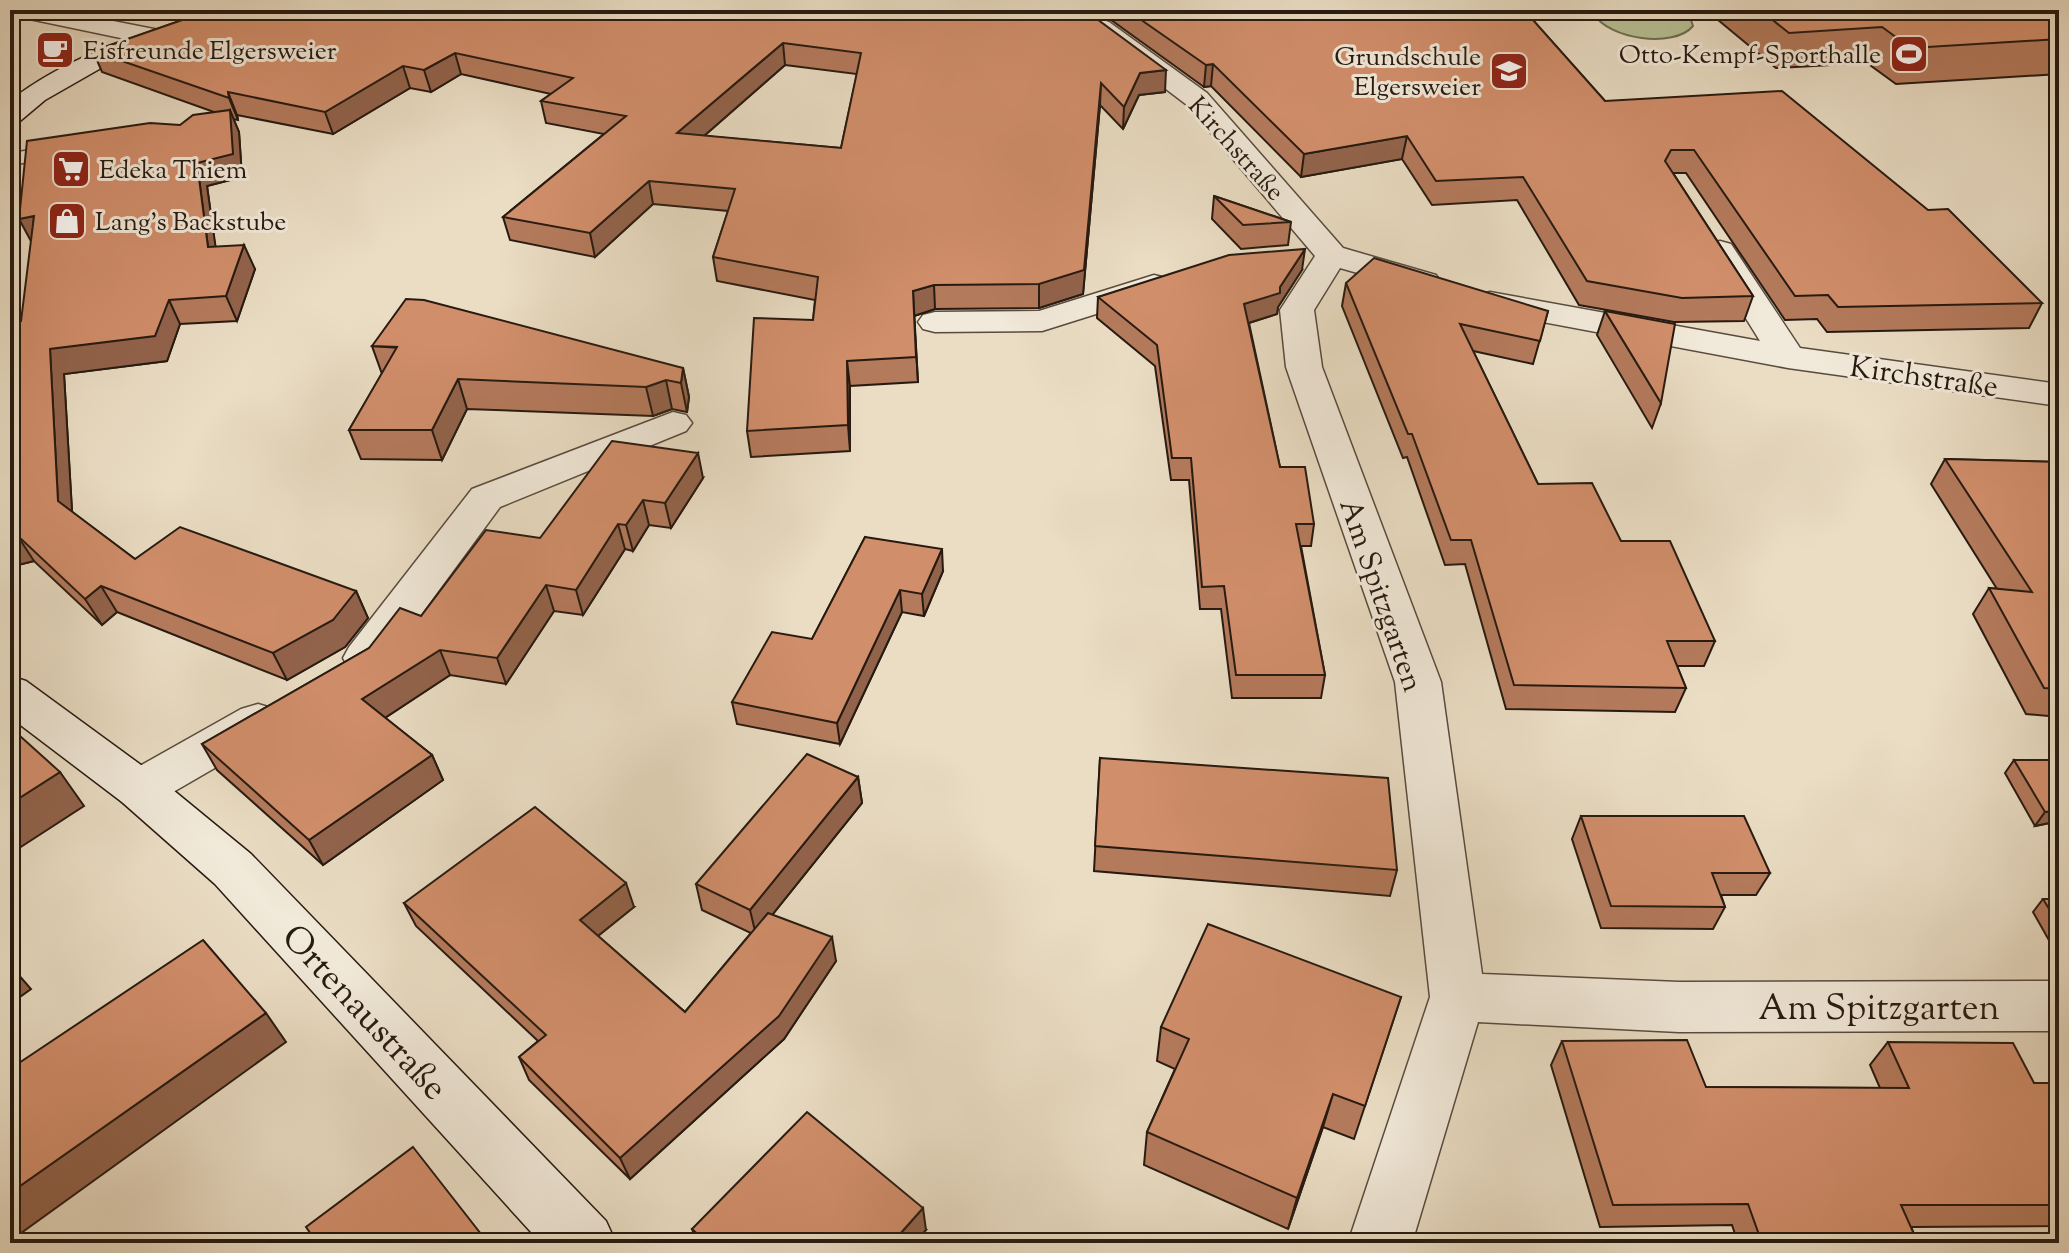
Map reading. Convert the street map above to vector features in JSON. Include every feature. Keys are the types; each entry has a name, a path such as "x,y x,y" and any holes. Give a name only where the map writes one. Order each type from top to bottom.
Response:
{"street":[{"path":"20,10 159,38"},
{"path":"10,115 61,77 104,56 245,10"},
{"name":"Kirchstraße","path":"1048,10 1100,27 1197,99 1332,255"},
{"path":"1699,219 1788,357"},
{"name":"Kirchstraße","path":"1285,258 1332,255 1487,301 1788,357 2055,399"},
{"name":"Am Spitzgarten","path":"1332,255 1297,310 1304,367 1418,682 1458,997 1380,1243"},
{"path":"935,322 1042,321 1177,278"},
{"path":"337,675 363,660 486,498 673,423"},
{"name":"Ortenaustraße","path":"10,693 139,789 233,869 584,1243"},
{"path":"139,789 297,698"},
{"name":"Am Spitzgarten","path":"1458,997 1679,1007 2059,1006"}],"lane":[{"path":"10,159 86,148"}],"green space":[{"path":"1595,10 1678,10 1691,20 1693,26 1671,37 1642,38 1626,35 1601,23 1594,14"}],"building":[{"path":"211,10 839,10 843,19 866,19 874,10 1078,10 1090,14 1166,70 1140,73 1124,107 1101,83 1084,270 1039,284 934,285 913,291 916,357 847,361 848,425 747,431 754,318 813,320 818,277 713,257 735,189 649,181 590,233 503,217 626,116 541,101 573,78 455,53 424,70 403,66 325,112 228,92 229,98 93,51","holes":["783,43 861,53 841,148 677,133"]},
{"path":"1127,10 1524,10 1605,101 1782,91 1928,210 1948,209 2042,303 1838,307 1828,295 1795,296 1694,150 1671,150 1665,161 1753,296 1682,298 1587,281 1523,177 1436,181 1407,136 1304,154 1213,64 1206,65"},
{"path":"1760,10 2059,10 2059,39 1911,48 1882,27 1789,33"},
{"path":"230,110 233,154 197,163 208,247 244,245 226,296 169,300 155,336 50,349 58,501 135,559 180,527 356,591 333,620 273,653 101,586 85,599 17,535 10,537 10,322 21,321 34,216 19,219 27,141 150,123 180,125 193,115"},
{"path":"1214,196 1291,222 1243,225"},
{"path":"1305,249 1280,287 1280,293 1244,304 1280,467 1305,467 1314,524 1296,524 1325,675 1236,675 1224,586 1202,587 1191,458 1172,458 1157,345 1098,297 1229,255"},
{"path":"1374,258 1548,311 1540,341 1460,324 1538,484 1592,483 1621,541 1670,541 1715,641 1667,641 1686,688 1514,685 1471,540 1451,540 1412,434 1408,434 1346,283"},
{"path":"406,299 424,300 683,368 681,383 666,380 646,387 458,379 432,430 349,430 397,347 372,346"},
{"path":"1605,311 1675,324 1661,403"},
{"path":"612,441 698,453 665,503 643,500 626,525 618,524 576,590 546,585 497,658 440,650 362,699 432,755 309,840 202,744 369,648 400,608 421,616 486,530 540,538"},
{"path":"1945,459 2059,462 2059,689 2044,688 1989,588 2032,592"},
{"path":"865,537 942,549 922,594 900,590 837,723 732,702 772,632 812,639"},
{"path":"10,727 60,772 10,804"},
{"path":"807,754 858,777 750,910 696,884"},
{"path":"1100,758 1388,778 1397,870 1095,846"},
{"path":"2014,760 2059,760 2059,810 2045,812"},
{"path":"535,807 626,883 580,920 685,1012 768,913 832,937 779,1016 620,1158 519,1057 546,1035 404,903"},
{"path":"1581,816 1744,816 1770,873 1712,873 1725,907 1611,906"},
{"path":"2043,899 2059,899 2059,925"},
{"path":"1208,924 1401,997 1365,1106 1333,1094 1297,1198 1147,1132 1189,1039 1161,1027"},
{"path":"203,940 266,1013 10,1193 10,1069"},
{"path":"1687,1040 1706,1087 1909,1088 1888,1042 2013,1043 2034,1083 2059,1083 2059,1205 1901,1205 1918,1243 1762,1243 1748,1204 1613,1205 1562,1041"},
{"path":"807,1112 923,1208 892,1243 707,1243 692,1229"},
{"path":"413,1147 488,1243 317,1243 306,1227"}],"place":[{"name":"Eisfreunde Elgersweier","path":"55,50"},
{"name":"Otto-Kempf-Sporthalle","path":"1909,54"},
{"name":"Grundschule Elgersweier","path":"1509,71"},
{"name":"Edeka Thiem","path":"71,169"},
{"name":"Lang's Backstube","path":"67,221"}]}
